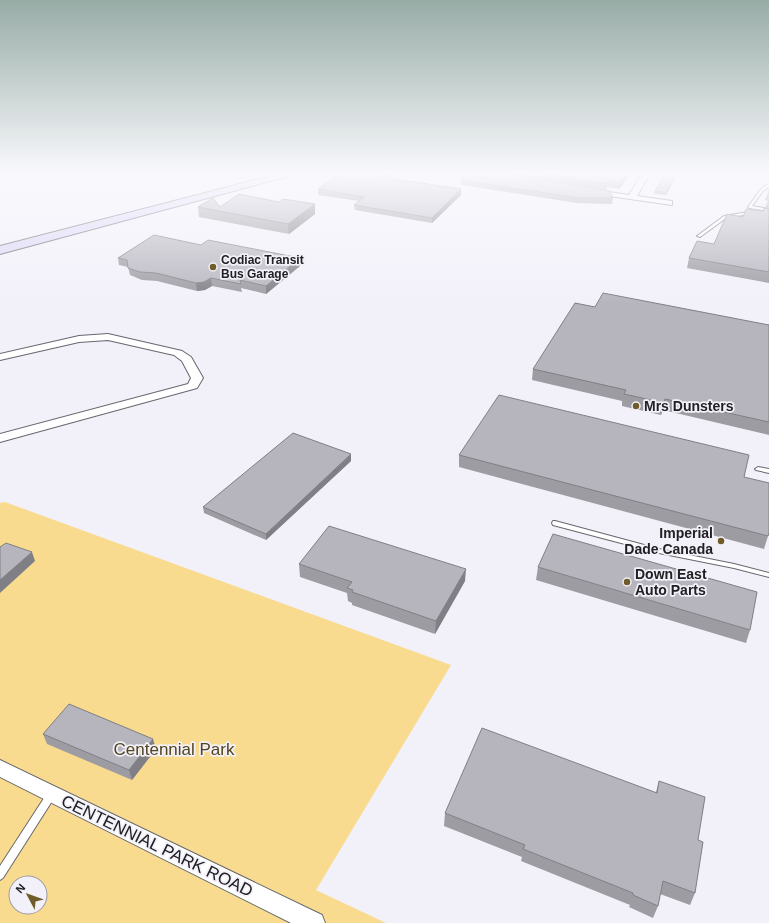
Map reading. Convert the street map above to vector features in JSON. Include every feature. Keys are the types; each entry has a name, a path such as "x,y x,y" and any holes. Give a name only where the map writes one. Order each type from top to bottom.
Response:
{"main road":[{"path":"0,250 127,217"}],"street":[{"path":"0,357 79,339 94,337 122,339 178,353 187,359 197,378 193,386 0,438"},
{"name":"CENTENNIAL PARK ROAD","path":"0,768 314,923"}],"lane":[{"path":"699,236 725,217"},
{"path":"758,469 769,471"},
{"path":"555,523 659,551 734,566 769,575"},
{"path":"0,876 52,794"}],"green space":[{"name":"Centennial Park","path":"5,502 451,665 316,890 386,923 0,923 0,503"}],"building":[{"path":"251,217 297,217 288,224"},
{"path":"726,217 769,217 769,272 689,258 697,241 714,244"},
{"name":"Codiac Transit Bus Garage","path":"154,235 201,245 208,240 300,258 266,286 240,280 241,284 211,278 204,282 196,283 156,273 140,272 128,268 127,260 118,258"},
{"path":"603,293 769,325 769,422 665,399 664,403 624,394 626,390 533,369 575,303 595,307"},
{"path":"499,395 749,455 744,477 769,483 768,536 459,455"},
{"path":"293,433 351,454 266,534 203,507"},
{"path":"329,526 466,569 436,621 352,592 353,590 347,588 352,582 299,564"},
{"path":"553,534 757,592 750,630 538,567"},
{"path":"6,543 32,552 0,580 0,547"},
{"path":"69,704 153,739 129,770 43,734"},
{"path":"482,728 657,793 659,781 705,797 698,840 703,842 695,893 663,881 658,906 633,895 633,893 523,849 525,845 445,813"}],"place":[{"name":"Codiac Transit Bus Garage","path":"213,267"},
{"name":"Mrs Dunsters","path":"636,406"},
{"name":"Imperial Dade Canada","path":"721,541"},
{"name":"Down East Auto Parts","path":"627,582"}]}
